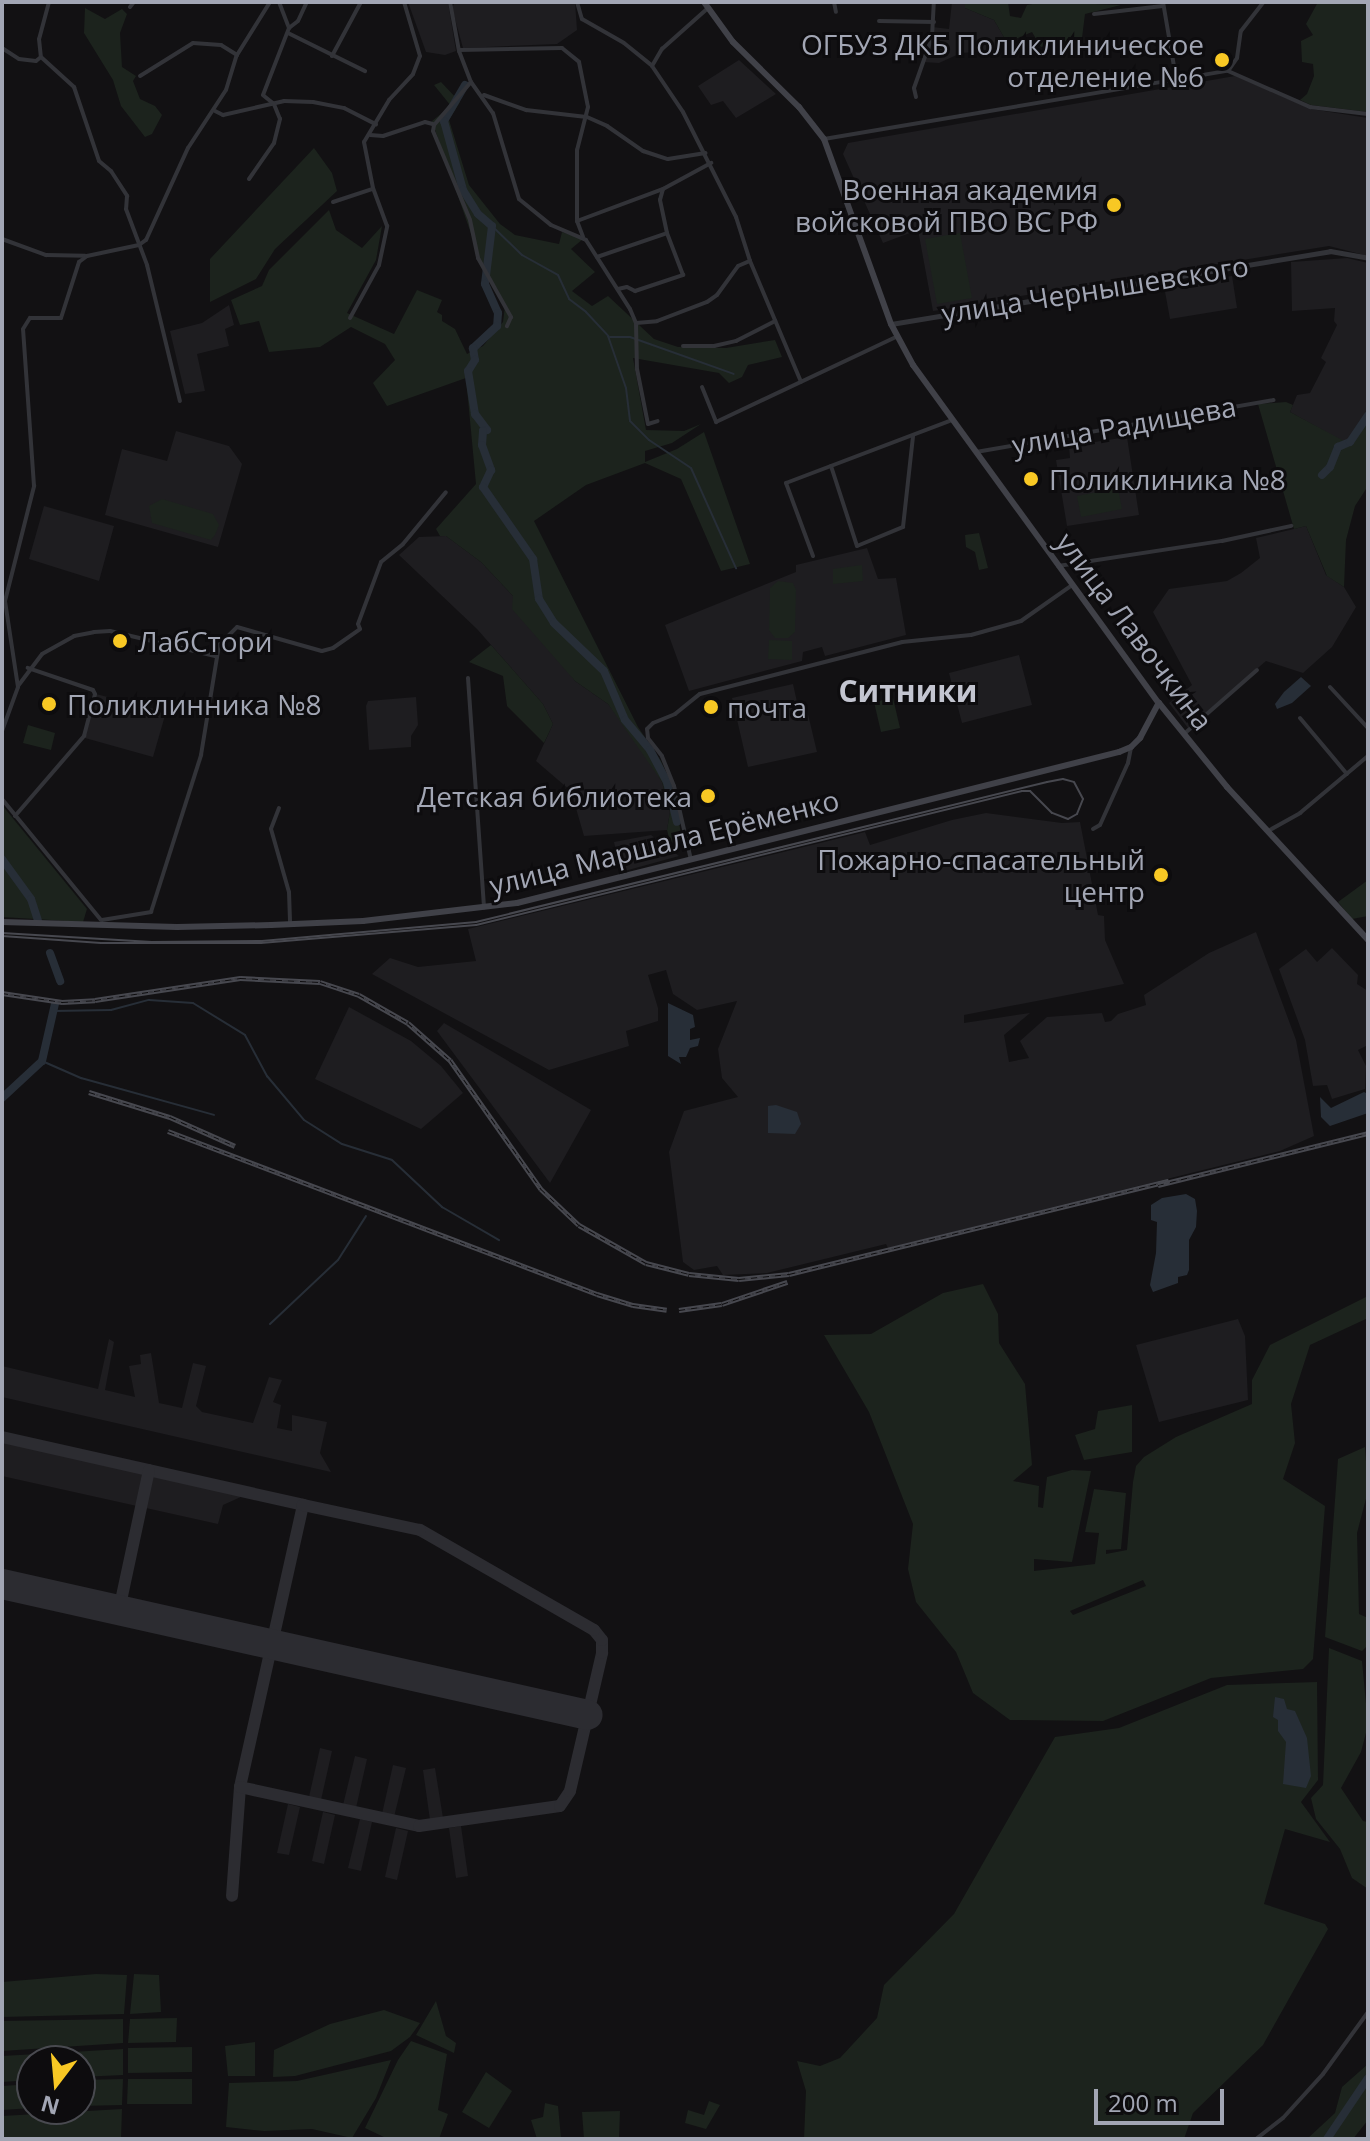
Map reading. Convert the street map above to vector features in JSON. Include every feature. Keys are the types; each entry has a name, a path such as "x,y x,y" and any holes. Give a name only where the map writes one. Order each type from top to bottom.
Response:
{"main road":[{"name":"улица Лавочкина","path":"706,5 733,42 799,107 824,139 896,337 952,420 1159,703 1268,831 1368,940"},
{"path":"1131,747 1159,703"},
{"name":"улица Маршала Ерёменко","path":"2,922 290,924 363,921 484,909 570,892 935,795 1131,747"}],"street":[{"path":"49,2 39,39 41,57 74,87 81,103 87,134 99,161 111,171 127,196 126,209 139,245 180,401"},
{"path":"2,239 46,255 87,256 139,245 146,240 188,148 215,111 226,90 237,55 270,2"},
{"path":"279,2 288,31 365,71"},
{"path":"249,179 274,143 280,119 274,104 263,95 288,31 298,21 307,2"},
{"path":"332,56 361,2"},
{"path":"350,318 379,265 387,226 373,188 364,142 389,100 413,74 419,62 419,51 404,2"},
{"path":"450,2 458,51 471,82 493,113 519,199 551,225 586,240"},
{"path":"577,2 582,19 624,43 652,66 706,153 736,217 750,261 801,382"},
{"path":"834,2 836,12"},
{"path":"916,97 914,88 932,37 934,2"},
{"path":"1144,2 1150,9"},
{"path":"1228,71 1237,58 1241,31 1264,2"},
{"path":"1094,14 1109,9 1150,9 1163,4 1176,78"},
{"path":"652,66 662,49 706,5"},
{"path":"879,21 934,22"},
{"path":"140,76 193,43 221,45 237,55"},
{"path":"458,51 562,48 579,62 587,91 587,117 577,150 577,221 636,323 635,339 648,424 658,421"},
{"path":"3,51 19,59 36,61 41,57"},
{"path":"824,139 1228,71 1310,107 1368,114"},
{"path":"471,82 434,125 433,131 470,220 484,269 511,317 507,326"},
{"path":"483,95 526,110 587,117 607,126 643,151 668,159 706,153"},
{"path":"215,111 223,115 274,104 313,102 344,108 376,124"},
{"path":"370,135 383,136 425,122 434,125"},
{"path":"577,221 663,189 711,163"},
{"path":"333,202 373,188"},
{"path":"617,289 627,287 635,291 683,275 660,209 663,189"},
{"path":"597,257 667,233"},
{"name":"улица Чернышевского","path":"891,324 1300,255 1330,251 1368,258"},
{"path":"18,687 14,641 4,611 34,486 23,329 30,318 61,318 79,262 87,256"},
{"path":"636,323 657,321 707,302 717,295 738,266 750,261"},
{"path":"683,346 714,346 736,341 775,321"},
{"path":"702,387 716,422 896,337"},
{"name":"улица Радищева","path":"976,452 1273,400"},
{"path":"813,556 786,483 952,420"},
{"path":"831,465 857,546 903,527 913,436"},
{"path":"2,799 101,923 151,912 201,755 219,645 237,627 322,651 360,629 358,624 381,562 403,544 446,492"},
{"path":"1058,566 1222,541 1291,526"},
{"path":"691,860 674,786 662,756 648,738 647,729 653,723 675,714 700,694 880,647 971,635 1021,621 1072,585"},
{"path":"1367,621 1368,612"},
{"path":"2,731 28,668 38,657 74,636 102,631 215,656"},
{"path":"15,816 84,736 95,694 93,690 28,668"},
{"path":"1184,734 1257,670"},
{"path":"468,678 484,909"},
{"path":"1330,687 1368,728"},
{"path":"1300,718 1347,774"},
{"path":"1093,829 1100,825 1128,763 1131,747"},
{"path":"1268,831 1300,813 1368,757"},
{"path":"279,808 271,829 289,892 290,924"},
{"path":"1256,2139 1283,2118 1323,2074 1368,2012"}],"shaded area":[{"path":"408,2 448,2 456,51 445,55 426,52"},
{"path":"455,2 575,2 577,30 557,44 463,48 452,8"},
{"path":"952,2 965,2 965,8 994,20 1005,39 1002,50 961,53 939,63 923,62 932,27 949,29"},
{"path":"965,2 1008,2 1010,16 1021,18 1027,5 1043,2 1121,5 1085,14 1082,38 1041,47 1032,32 1011,41 1005,39 994,20 965,8"},
{"path":"1318,2 1368,2 1368,112 1311,105 1300,100 1307,94 1314,76 1313,64 1302,62 1301,41 1313,35 1306,24"},
{"path":"85,8 105,19 122,9 127,14 120,33 122,67 136,76 133,81 140,99 155,106 162,115 152,134 145,137 121,106 113,80 84,33"},
{"path":"739,60 776,94 736,118 723,101 711,105 698,86"},
{"name":"Военная академия войсковой ПВО ВС РФ","path":"1235,76 1311,109 1368,118 1368,256 1329,246 1009,298 1005,294 999,301 933,311 918,230 883,243 843,154 848,143"},
{"path":"441,82 460,102 449,120 469,185 500,224 515,235 559,244 562,232 583,239 571,249 595,272 572,291 592,306 608,296 654,339 678,347 726,348 775,340 782,357 748,365 742,377 729,383 719,373 633,358 646,430 684,431 701,424 672,443 645,451 645,462 677,449 704,432 750,564 721,571 681,479 645,463 586,485 534,521 638,727 661,761 673,789 683,845 670,842 667,830 670,812 662,782 608,704 575,681 512,609 513,596 481,562 446,536 440,536 436,529 476,484 466,378 387,406 373,383 395,360 385,344 351,327 320,347 269,352 259,321 240,325 231,300 262,286 269,270 329,210 336,230 362,248 382,226 376,260 347,313 394,334 417,290 442,300 437,312 442,315 442,321 455,329 467,354 483,346 503,322 505,306 497,288 485,274 432,121 451,106 434,85"},
{"path":"314,148 332,173 337,191 275,249 256,279 210,302 210,259"},
{"path":"960,233 972,298 937,304 925,239"},
{"path":"1347,258 1368,263 1368,409 1353,435 1344,442 1290,412 1297,395 1310,393 1326,362 1321,358 1337,325 1334,321 1335,308 1292,311 1291,262"},
{"path":"1232,276 1237,308 1170,319 1164,286"},
{"path":"229,305 234,325 225,329 229,346 197,354 205,391 185,394 170,331 202,323"},
{"path":"1286,402 1293,405 1290,412 1344,441 1353,435 1368,408 1368,486 1355,506 1346,540 1344,587 1327,576 1306,526 1294,529 1258,404"},
{"path":"176,431 229,446 242,464 218,547 105,515 122,449 167,461"},
{"path":"1127,437 1139,515 1067,526 1056,460 1070,458 1069,446"},
{"path":"1118,488 1122,509 1081,517 1077,496"},
{"path":"162,499 213,514 219,525 215,535 211,540 152,523 149,506"},
{"path":"44,506 114,526 99,581 29,559"},
{"path":"1306,526 1326,575 1344,587 1356,607 1332,647 1303,673 1266,661 1188,728 1169,703 1192,685 1153,612 1169,589 1227,581 1241,573 1260,558 1256,538"},
{"path":"979,533 988,568 979,570 975,552 966,547 965,535"},
{"path":"446,536 481,562 513,596 575,681 608,704 642,748 662,782 670,812 667,830 584,836 571,791 536,761 553,724 543,704 477,629 399,555 419,537"},
{"path":"867,548 878,579 896,578 906,635 825,656 822,647 803,652 802,661 689,691 665,625 796,572 796,565"},
{"path":"862,565 863,581 833,584 833,569"},
{"path":"778,581 793,583 796,590 795,632 788,638 775,638 769,630 770,588"},
{"path":"769,640 792,641 792,660 768,659"},
{"path":"491,645 543,704 553,724 544,743 507,706 503,676 469,662"},
{"path":"1019,655 1032,705 962,723 949,673"},
{"path":"1301,677 1311,686 1292,703 1277,709 1275,704 1284,692"},
{"path":"793,684 799,711 807,710 817,752 748,767 732,698"},
{"path":"96,694 166,712 153,757 85,738"},
{"path":"416,697 418,725 411,736 411,747 369,750 368,701"},
{"path":"893,698 900,728 881,732 874,702"},
{"path":"28,725 55,733 51,750 23,743"},
{"path":"2,805 87,909 83,922 2,917"},
{"path":"986,813 1062,823 1080,822 1098,915 1104,916 1105,940 1124,984 964,1015 964,1023 1030,1013 1004,1035 1009,1062 1029,1058 1020,1041 1047,1017 1102,1013 1105,1022 1111,1021 1118,1014 1146,1005 1144,995 1209,953 1256,932 1296,1040 1314,1136 1280,1151 888,1248 886,1244 767,1273 723,1275 717,1266 694,1270 683,1262 669,1152 684,1111 738,1097 722,1078 718,1049 737,1001 697,1010 673,994 666,970 648,975 658,1008 658,1021 626,1031 629,1046 549,1070 372,974 390,958 418,967 476,961 468,929 865,832 870,845"},
{"path":"651,835 679,856 621,872 614,842"},
{"path":"1368,880 1368,916 1352,919 1338,902"},
{"path":"1332,948 1358,975 1357,984 1368,991 1368,1045 1358,1050 1366,1066 1365,1089 1332,1099 1327,1085 1313,1086 1305,1040 1279,969 1306,949 1317,962"},
{"path":"668,1003 693,1015 695,1027 690,1029 690,1040 700,1038 698,1046 690,1048 686,1057 679,1057 681,1064 668,1056"},
{"path":"349,1007 411,1041 441,1066 463,1093 421,1129 315,1079"},
{"path":"444,1023 591,1110 550,1183 437,1031"},
{"path":"1364,1092 1368,1094 1368,1113 1330,1126 1321,1117 1320,1097 1331,1108"},
{"path":"776,1105 797,1112 801,1124 795,1134 768,1133 768,1106"},
{"path":"1186,1194 1195,1199 1197,1211 1196,1227 1189,1240 1189,1270 1187,1275 1178,1277 1178,1283 1153,1292 1150,1285 1156,1253 1157,1222 1151,1220 1151,1205 1162,1198"},
{"path":"983,1284 998,1314 999,1343 1025,1384 1032,1465 1013,1481 1039,1486 1038,1507 1043,1508 1047,1477 1072,1470 1091,1471 1072,1562 1034,1559 1034,1571 1095,1564 1099,1533 1085,1532 1094,1489 1126,1493 1121,1549 1106,1550 1106,1554 1127,1550 1133,1482 1136,1466 1144,1457 1176,1437 1252,1404 1252,1380 1270,1345 1368,1296 1368,1318 1310,1345 1291,1404 1295,1443 1283,1479 1325,1506 1313,1659 1303,1669 1211,1678 1103,1721 1010,1720 973,1693 956,1652 916,1602 908,1569 913,1524 869,1412 824,1335 871,1334 943,1293","holes":["1143,1580 1146,1586 1073,1615 1070,1611"]},
{"path":"1238,1319 1245,1336 1248,1400 1159,1422 1136,1345"},
{"path":"109,1339 114,1342 105,1390 135,1397 129,1366 141,1364 140,1355 151,1353 159,1403 182,1408 193,1363 206,1366 196,1406 202,1412 253,1423 269,1377 282,1380 273,1402 281,1405 277,1428 292,1431 292,1415 327,1422 320,1453 331,1472 2,1397 2,1366 98,1389"},
{"path":"1132,1405 1132,1452 1084,1460 1075,1435 1095,1429 1098,1411"},
{"path":"2,1442 243,1496 223,1505 218,1524 2,1476"},
{"path":"1365,1447 1368,1491 1357,1533 1359,1614 1368,1618 1368,1645 1362,1651 1325,1637 1338,1459"},
{"path":"1329,1648 1362,1661 1368,1725 1361,1752 1341,1788 1363,1821 1368,1822 1368,1889 1352,1878 1340,1849 1316,1819 1311,1798 1323,1785"},
{"path":"1317,1682 1318,1780 1301,1802 1330,1842 1285,1829 1264,1904 1325,1924 1328,1929 1263,2045 1193,2113 1184,2139 804,2139 806,2091 797,2061 820,2066 840,2058 877,2018 884,1985 954,1914 1055,1737 1119,1728 1227,1685"},
{"path":"1275,1697 1284,1699 1287,1709 1295,1711 1307,1738 1311,1776 1306,1788 1283,1784 1286,1742 1278,1731 1278,1720 1273,1717"},
{"path":"320,1748 332,1751 321,1800 309,1797"},
{"path":"355,1756 367,1759 356,1808 343,1805"},
{"path":"393,1765 406,1768 394,1817 382,1814"},
{"path":"435,1768 443,1818 430,1820 423,1770"},
{"path":"288,1804 300,1807 289,1855 277,1853"},
{"path":"323,1812 335,1815 324,1864 312,1861"},
{"path":"360,1819 372,1822 361,1871 348,1868"},
{"path":"461,1826 468,1876 456,1878 449,1828"},
{"path":"396,1828 408,1831 397,1880 385,1877"},
{"path":"96,1974 127,1975 124,2014 2,2017 2,1982"},
{"path":"134,1974 159,1975 161,2012 130,2014"},
{"path":"436,2001 446,2036 456,2043 454,2053 416,2035"},
{"path":"384,2010 420,2023 410,2037 391,2051 295,2076 273,2077 274,2050 330,2024"},
{"path":"177,2018 176,2042 128,2043 130,2019"},
{"path":"123,2019 123,2043 16,2045 16,2050 2,2051 2,2021"},
{"path":"411,2041 447,2054 438,2110 448,2114 439,2139 388,2139 365,2128 398,2060"},
{"path":"255,2042 255,2076 228,2076 225,2046"},
{"path":"192,2047 192,2072 128,2073 128,2048"},
{"path":"123,2049 123,2075 96,2076 96,2051"},
{"path":"16,2055 16,2081 2,2082 2,2056"},
{"path":"391,2060 376,2098 352,2138 312,2129 264,2131 226,2127 229,2083 297,2081"},
{"path":"1368,2064 1368,2120 1353,2139 1307,2139 1335,2113 1342,2087"},
{"path":"486,2072 512,2091 489,2128 462,2112"},
{"path":"123,2079 122,2105 96,2106 96,2080"},
{"path":"128,2079 192,2079 192,2104 127,2104"},
{"path":"16,2085 16,2109 2,2110 2,2086"},
{"path":"709,2101 720,2105 706,2129 685,2123 688,2110 704,2115"},
{"path":"545,2103 558,2106 561,2138 537,2139 531,2120 543,2117"},
{"path":"122,2109 121,2139 2,2139 2,2116 16,2115 16,2125 96,2125 96,2111"},
{"path":"620,2111 619,2139 584,2139 582,2112"}],"waterway":[{"path":"465,85 444,121 463,190 478,214 492,226 485,284 498,313 497,326 473,348 475,360 468,371 475,414 487,430 483,431 482,445 491,470 483,487 533,559 539,599 554,623 604,671 625,720 650,750 667,782 677,822"},
{"path":"492,226 522,255 558,275 569,299 608,336 626,388 630,421 649,440 691,468 736,568"},
{"path":"610,337 630,337 734,374"},
{"path":"1322,475 1330,467 1338,447 1350,442 1368,415"},
{"path":"2,859 31,899 38,920"},
{"path":"50,953 60,981"},
{"path":"53,1011 111,1010 149,1000 193,1003 245,1035 267,1076 304,1120 342,1144 392,1160 442,1207 499,1240"},
{"path":"2,1098 42,1061 55,1004"},
{"path":"42,1061 81,1078 214,1115"},
{"path":"270,1324 338,1260 366,1216"},
{"path":"1327,2139 1368,2078"}],"taxiway":[{"path":"2,1437 303,1505 240,1787 232,1896"},
{"path":"119,1610 149,1470"},
{"path":"240,1787 419,1826 560,1806 570,1791 602,1653 602,1640 594,1630 420,1530 303,1505"}],"runway":[{"path":"2,1584 588,1715"}],"tram line":[{"path":"2,933 152,942 262,941 476,922 1047,782 1063,779 1074,782 1083,799 1077,814 1068,819 1052,813 1030,791 1022,791 476,925 261,943 101,943 2,936"}],"railway":[{"path":"2,993 62,1002 95,1000 240,978 320,982 359,995 408,1023 450,1060 541,1189 579,1225 646,1263 689,1274 739,1279 789,1274 1169,1181"},
{"path":"89,1092 170,1117 235,1146"},
{"path":"168,1131 597,1294 633,1305 667,1310"},
{"path":"1158,1185 1368,1133"},
{"path":"679,1310 722,1304 787,1282"}],"place":[{"name":"ОГБУЗ ДКБ Поликлиническое отделение №6","path":"1222,60"},
{"name":"Военная академия войсковой ПВО ВС РФ","path":"1114,205"},
{"name":"Поликлиника №8","path":"1031,479"},
{"name":"ЛабСтори","path":"120,641"},
{"name":"Поликлинника №8","path":"49,704"},
{"name":"почта","path":"711,707"},
{"name":"Детская библиотека","path":"708,796"},
{"name":"Пожарно-спасательный центр","path":"1161,875"}],"district":[{"name":"Ситники","path":"908,691"}]}
